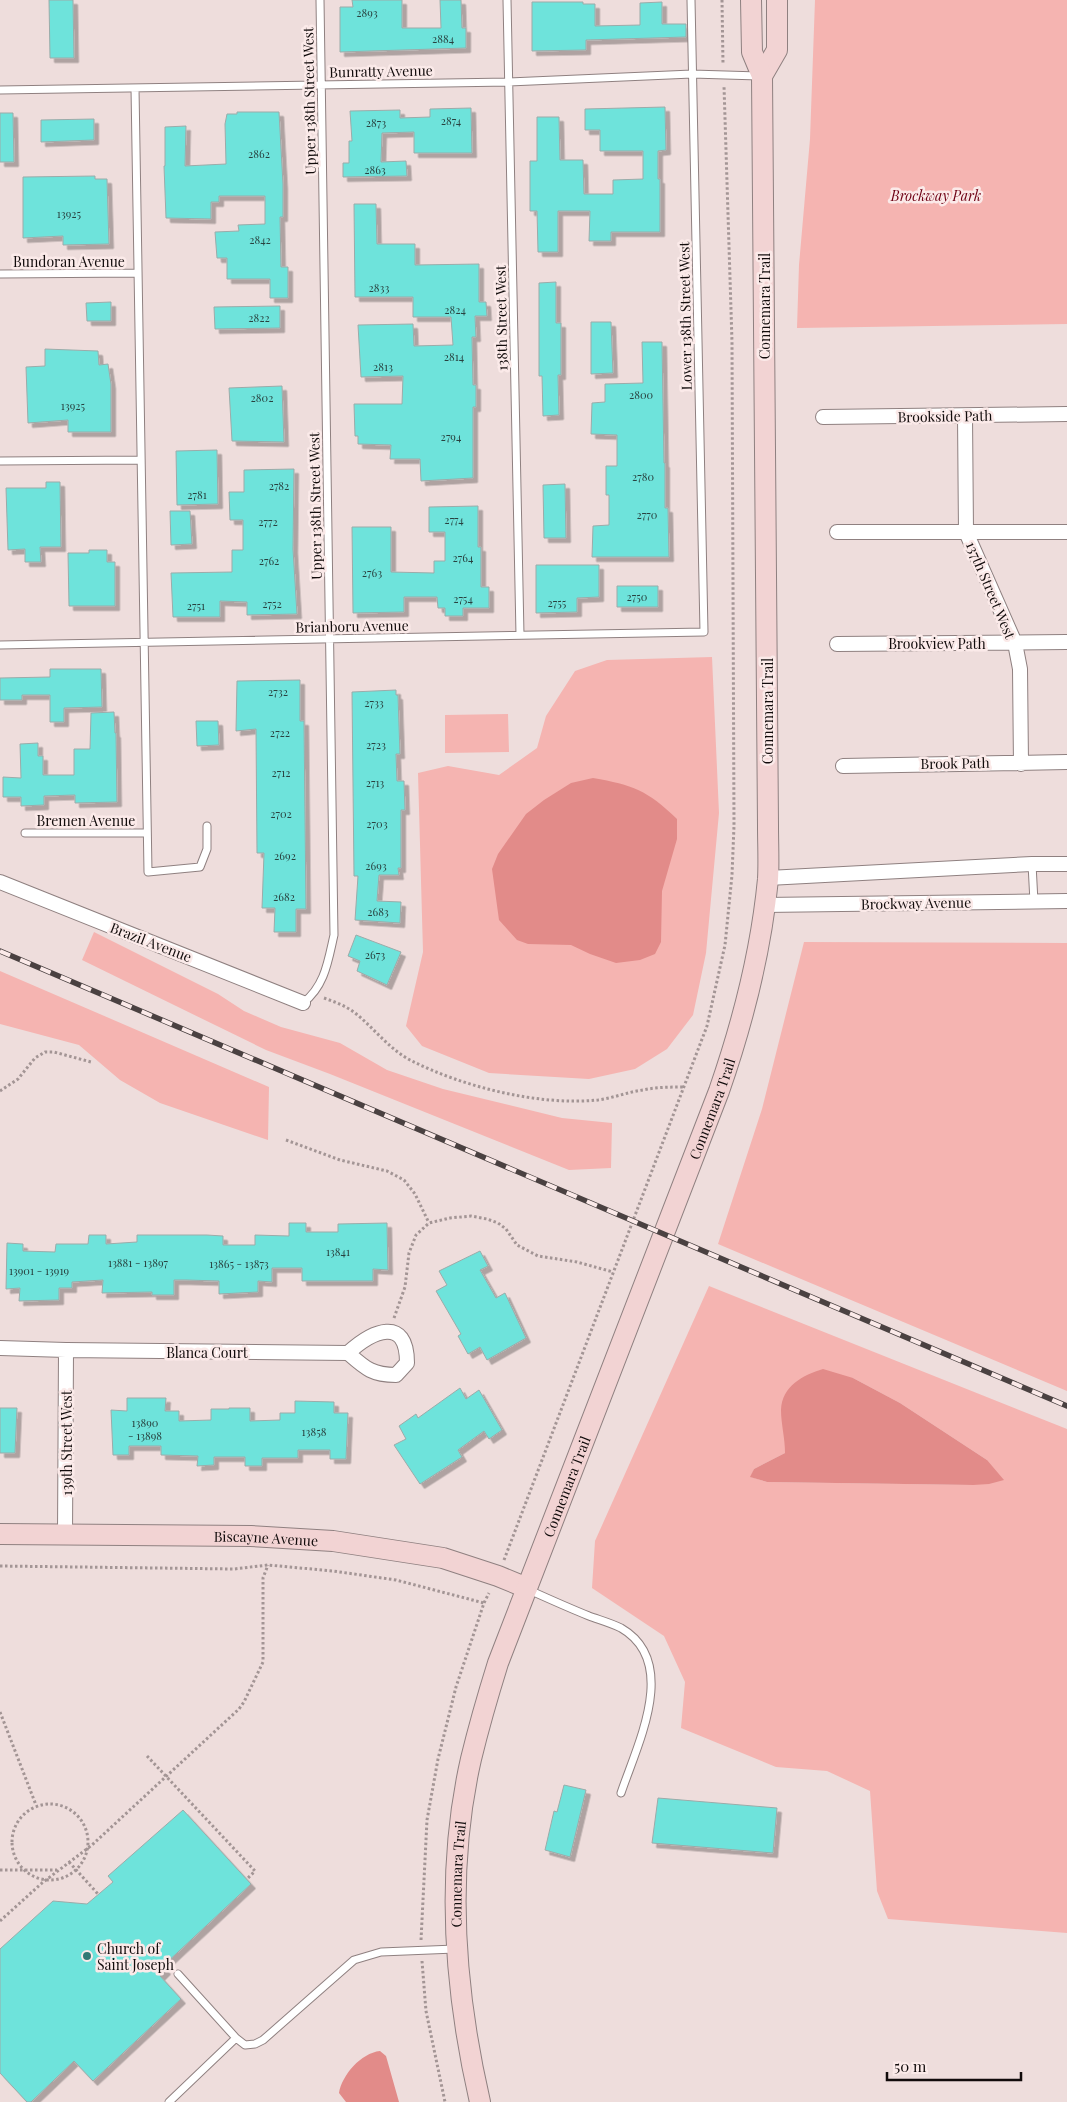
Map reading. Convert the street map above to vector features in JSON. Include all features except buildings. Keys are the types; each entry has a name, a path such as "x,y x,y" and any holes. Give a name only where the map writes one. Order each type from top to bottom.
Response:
{"street":[{"name":"Connemara Trail","path":"480,2102 465,2029 456,1949 455,1898 458,1846 471,1760 496,1672 527,1588 740,1032 758,950 768,878 762,76 752,52 751,0"},
{"path":"762,76 777,50 776,0"},
{"name":"Brookside Path","path":"823,417 1067,414"},
{"name":"137th Street West","path":"965,416 966,532 1015,642 1020,669 1021,764"},
{"path":"837,532 1067,532"},
{"name":"Brookview Path","path":"837,644 1067,642"},
{"name":"Brook Path","path":"843,766 969,762 1021,764 1067,762"},
{"path":"768,878 1032,864 1067,864"},
{"name":"Brazil Avenue","path":"0,882 303,1003"},
{"name":"Brockway Avenue","path":"764,904 1034,902 1067,900"},
{"path":"389,1330 401,1336 407,1348 407,1363 396,1375 380,1375 363,1366 348,1353 361,1341 389,1330"},
{"name":"Blanca Court","path":"0,1348 348,1353"},
{"name":"139th Street West","path":"66,1350 66,1535"},
{"name":"Biscayne Avenue","path":"0,1534 250,1536 333,1541 443,1558 498,1576 527,1588"}],"lane":[{"name":"Upper 138th Street West","path":"303,1003 315,994 327,966 334,935 320,0"},
{"name":"138th Street West","path":"507,0 520,635"},
{"name":"Lower 138th Street West","path":"691,0 704,632"},
{"name":"Bunratty Avenue","path":"0,90 508,82 692,74 762,76"},
{"path":"135,88 148,872 200,867 207,849 207,826"},
{"name":"Bundoran Avenue","path":"0,274 138,273"},
{"path":"0,461 141,460"},
{"name":"Brianboru Avenue","path":"0,645 704,632"},
{"name":"Bremen Avenue","path":"25,833 147,833"},
{"path":"1032,864 1034,902"},
{"path":"527,1588 554,1602 620,1628 632,1636 643,1649 652,1672 651,1704 621,1793"},
{"path":"178,1974 236,2038 245,2045 255,2044 263,2040 354,1960 381,1952 456,1949"},
{"path":"169,2102 236,2038"}],"path":[{"path":"445,2102 426,2011 421,1950 427,1820 438,1759 456,1687 484,1603 498,1576 707,1026 725,945 732,875 734,816 732,342 722,0"},
{"path":"315,994 356,1014 388,1045 410,1059 440,1072 489,1089 523,1097 577,1101 601,1099 642,1090 685,1086"},
{"path":"0,1092 18,1079 35,1058 45,1052 54,1052 91,1062"},
{"path":"286,1140 340,1160 387,1171 404,1180 415,1194 429,1223"},
{"path":"389,1330 405,1287 410,1253 416,1236 429,1223 471,1216 487,1219 506,1228 517,1245 538,1256 577,1262 613,1272"},
{"path":"0,1566 234,1569 268,1565 333,1571 396,1580 484,1603"},
{"path":"0,1921 46,1880 86,1849 239,1709 263,1662 263,1578 268,1565"},
{"path":"0,1712 36,1805"},
{"path":"147,1756 255,1871 247,1879"},
{"path":"55,1804 72,1810 79,1818 88,1840 86,1849 84,1860 76,1870 57,1879 46,1880 34,1876 25,1870 17,1860 13,1839 20,1818 36,1805 55,1804"},
{"path":"69,1862 98,1894"},
{"path":"0,1870 58,1870"}],"green space":[{"name":"Brockway Park","path":"815,0 1067,0 1067,324 797,328 799,265 810,139"},
{"path":"712,657 719,813 706,953 693,1015 667,1049 635,1069 589,1079 489,1073 422,1046 406,1026 423,952 418,773 448,766 499,775 537,748 546,716 575,671 607,660"},
{"path":"508,714 509,752 445,753 445,715"},
{"path":"94,932 218,994 244,1011 281,1027 340,1043 387,1070 443,1089 562,1118 612,1123 611,1168 569,1170 266,1050 82,960"},
{"path":"804,942 1067,943 1067,1391 718,1244 762,1109"},
{"path":"0,971 269,1087 268,1140 160,1103 120,1080 79,1045 0,1024"},
{"path":"709,1286 1067,1429 1067,1933 888,1919 877,1891 870,1791 827,1771 776,1767 681,1728 685,1682 664,1636 592,1588 595,1541","holes":["853,1378 900,1403 987,1460 973,1485 767,1482 751,1477 754,1469 785,1453 785,1444"]}],"shaded area":[{"path":"593,778 619,783 639,790 657,801 677,819 677,839 662,891 661,942 655,954 640,960 616,963 571,945 528,944 517,940 499,920 492,869 498,854 526,814 571,783"},
{"path":"823,1369 853,1378 900,1403 987,1460 1004,1480 989,1484 973,1485 767,1482 750,1477 754,1469 785,1453 781,1410 782,1402 789,1388 801,1378"},
{"path":"380,2051 386,2056 399,2102 346,2102 339,2093 348,2072 359,2060"}],"railway":[{"path":"0,951 1067,1406"}],"place":[{"name":"Church of Saint Joseph","path":"87,1956"}]}
